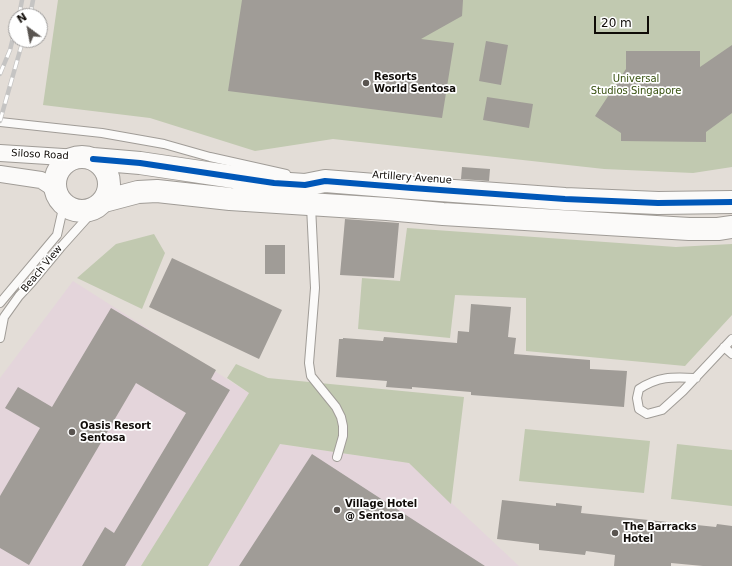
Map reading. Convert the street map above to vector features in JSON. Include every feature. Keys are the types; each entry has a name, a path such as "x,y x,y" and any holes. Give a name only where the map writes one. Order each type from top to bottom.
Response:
{"street":[{"name":"Siloso Road","path":"0,153 86,158"},
{"name":"Artillery Avenue","path":"86,158 140,163 274,183 305,185 325,181 412,188 658,203 732,202"},
{"path":"60,197 55,180 58,172 71,160 86,158 100,164 108,177 108,194 100,204"},
{"path":"0,174 41,180 71,209 79,211 88,211 100,204 146,190 230,199 311,205 689,229 718,229 732,227"}],"lane":[{"path":"0,122 102,134 164,144 262,169 325,181"},
{"name":"Beach View","path":"0,303 57,235 60,197"},
{"name":"Beach View","path":"0,338 4,317 19,296 100,204"},
{"path":"311,205 315,288 309,363 311,376 336,407 341,417 343,436 337,457"},
{"path":"696,378 666,377 650,382 639,389 636,398 639,409 647,414 662,410 696,378 732,339"},
{"path":"724,347 732,354"}],"shaded area":[{"path":"73,281 249,393 141,566 0,566 0,378"},
{"path":"279,444 409,463 519,566 204,566"}],"green space":[{"name":"Universal Studios Singapore","path":"58,0 732,0 732,167 693,173 604,169 333,139 255,151 150,118 43,105"},
{"path":"407,228 676,247 732,244 732,315 685,366 526,351 526,298 455,295 450,338 358,329 362,278 400,281"},
{"path":"154,234 165,253 142,309 77,278 116,244"},
{"path":"236,364 268,378 464,397 451,504 409,463 280,444 208,566 141,566 249,393 227,378"},
{"path":"525,429 650,441 644,493 519,481"},
{"path":"677,444 732,450 732,506 671,499"}],"building":[{"path":"242,0 463,0 462,16 421,39 454,43 442,118 228,91"},
{"path":"486,41 508,45 501,85 479,81"},
{"path":"732,45 732,113 706,132 706,142 621,141 621,133 595,116 626,69 626,51 700,51 700,67"},
{"path":"487,97 533,104 529,128 483,120"},
{"path":"462,167 490,169 489,181 461,179"},
{"path":"345,219 399,223 394,278 340,275"},
{"path":"265,245 285,245 285,274 265,274"},
{"path":"172,258 282,310 259,359 149,307"},
{"path":"471,304 511,307 508,337 516,338 514,354 590,360 590,369 627,371 624,407 471,395 471,392 412,387 412,389 386,387 387,381 336,377 339,339 383,341 384,337 457,343 458,331 469,332"},
{"name":"Oasis Resort Sentosa","path":"111,308 216,370 211,379 230,390 125,566 82,566 105,527 114,533 186,413 136,383 29,565 0,548 0,496 40,428 5,408 18,387 52,407"},
{"name":"Village Hotel @ Sentosa","path":"312,454 409,517 485,566 239,566"},
{"name":"The Barracks Hotel","path":"502,500 556,506 556,503 582,506 581,513 716,527 717,524 732,526 732,566 703,566 671,563 671,566 614,566 615,555 586,551 585,555 539,550 539,544 497,539"}],"railway":[{"path":"20,8 22,0"},
{"path":"32,8 33,0"},
{"path":"0,74 10,48"},
{"path":"0,121 21,48"}],"cycle path":[{"path":"93,159 140,163 274,183 305,185 325,181 565,199 658,203 732,202"}],"place":[{"name":"Resorts World Sentosa","path":"366,83"},
{"name":"Oasis Resort Sentosa","path":"72,432"},
{"name":"Village Hotel @ Sentosa","path":"337,510"},
{"name":"The Barracks Hotel","path":"615,533"}]}
